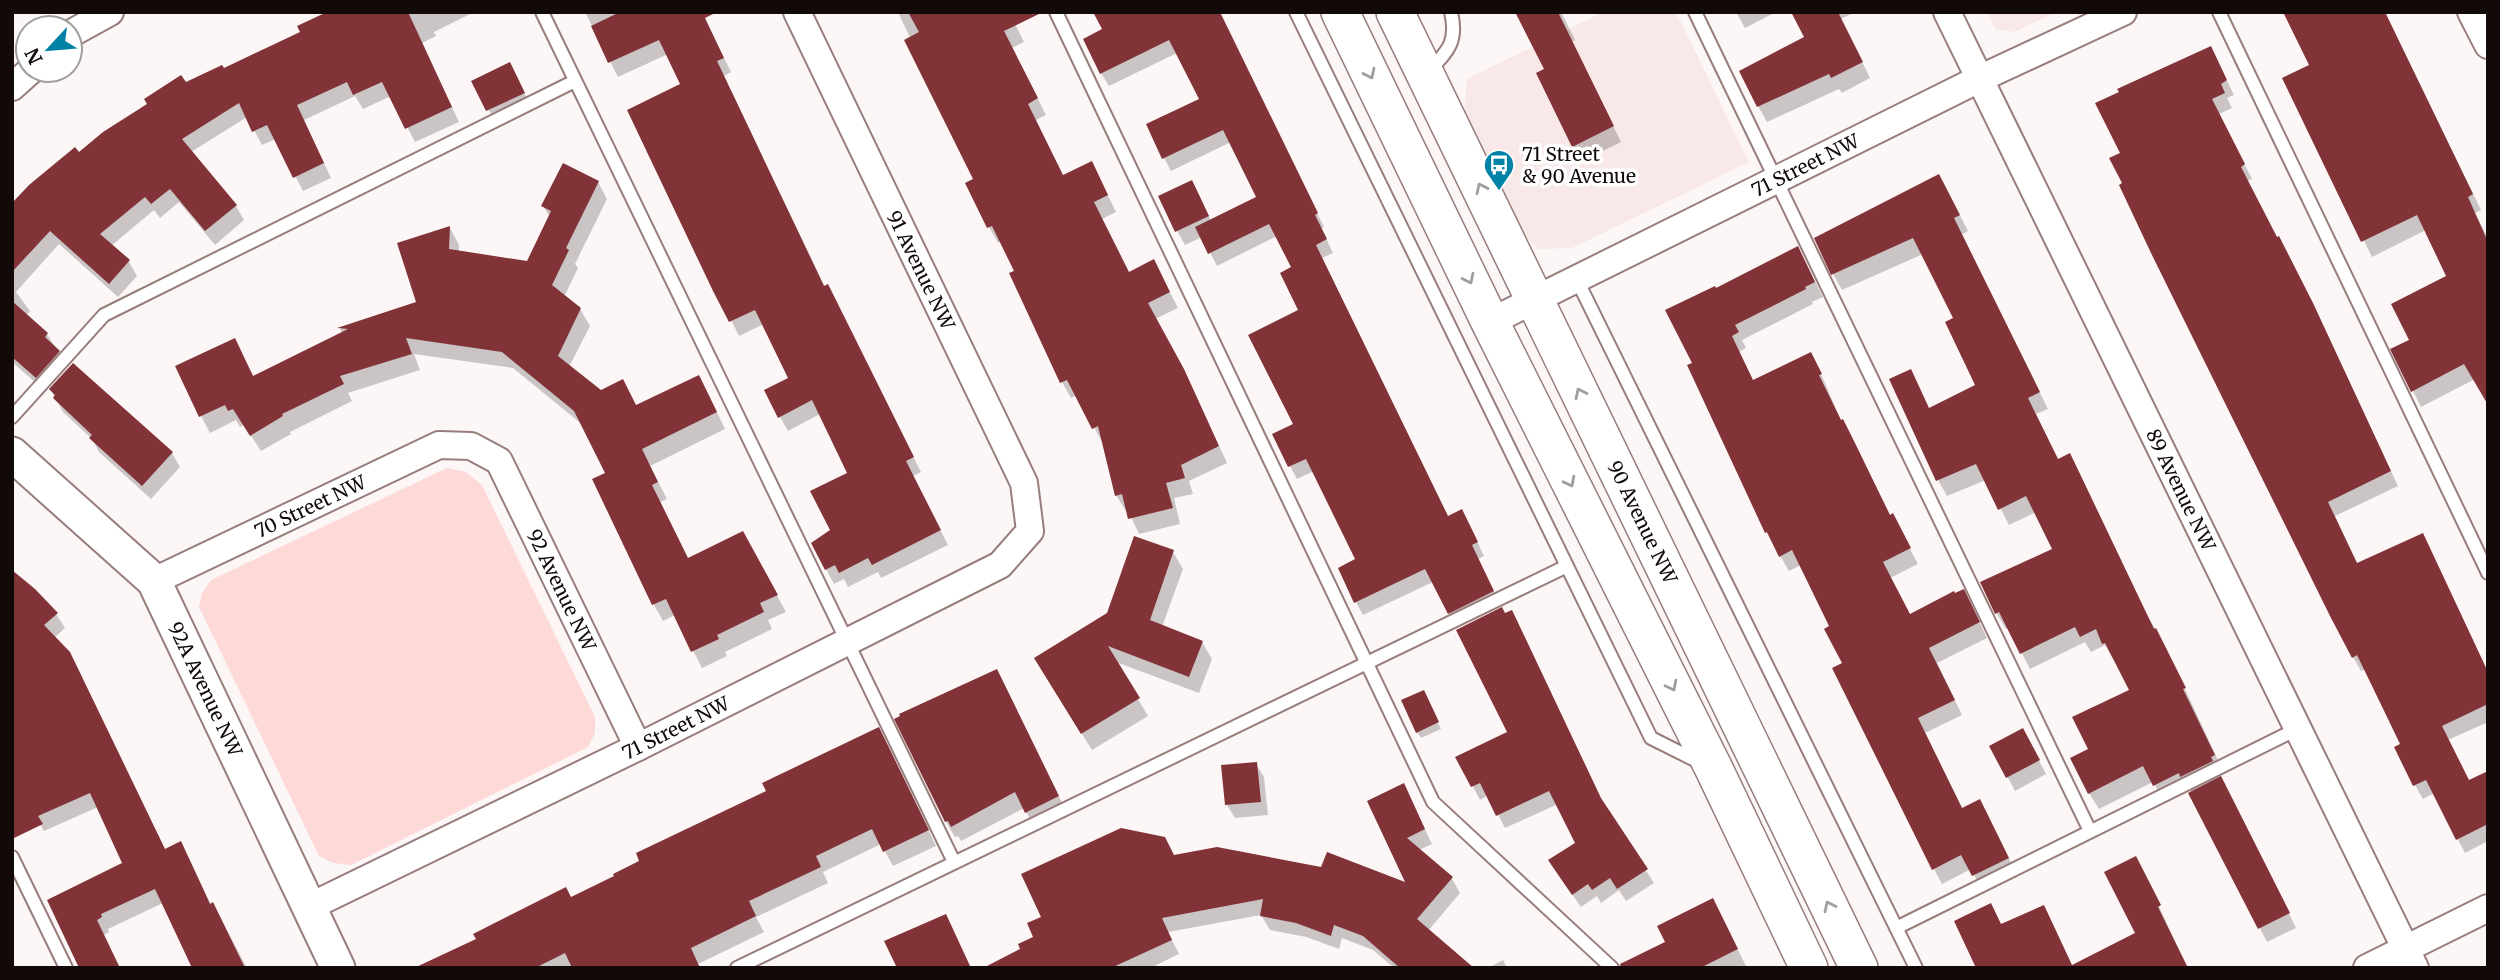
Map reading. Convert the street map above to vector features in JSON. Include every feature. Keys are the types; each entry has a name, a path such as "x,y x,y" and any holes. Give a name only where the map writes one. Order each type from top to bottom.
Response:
{"main road":[{"path":"1340,12 1490,322 1714,769 1809,968"},
{"name":"90 Avenue NW","path":"1395,12 1859,968"}],"street":[{"path":"84,26 110,12"},
{"name":"91 Avenue NW","path":"797,12 1024,483 1030,531"},
{"name":"89 Avenue NW","path":"1947,12 2410,958"},
{"name":"71 Street NW","path":"1490,322 1979,79 2123,12"},
{"path":"2471,12 2488,45"},
{"name":"70 Street NW","path":"154,581 439,445 471,446"},
{"name":"92 Avenue NW","path":"471,446 499,461 638,747"},
{"name":"92A Avenue NW","path":"12,454 154,581 338,968"},
{"name":"71 Street NW","path":"309,907 638,747 1000,565 1030,531"},
{"path":"2367,968 2410,958 2488,908"}],"lane":[{"path":"542,12 954,862"},
{"path":"1056,12 1433,802 1612,968"},
{"path":"1296,12 1651,738 1714,769"},
{"path":"1426,75 1449,50 1454,38 1451,12"},
{"path":"1695,12 2090,831"},
{"path":"2219,12 2488,573"},
{"path":"12,417 104,315 575,81"},
{"path":"1576,278 1916,968"},
{"path":"737,968 1366,661 1567,566"},
{"path":"1896,928 2297,729"},
{"path":"12,857 66,968"}],"shaded area":[{"path":"1603,12 1676,12 1749,162 1572,248 1538,249 1518,228 1464,115 1467,79"},
{"path":"1987,12 2056,12 2014,32 1995,29"},
{"path":"447,468 466,472 482,485 595,717 595,733 588,747 351,865 333,863 319,856 199,607 202,593 211,580"}],"building":[{"path":"327,12 408,12 452,107 405,129 382,82 353,95 347,82 297,105 324,163 293,178 267,125 252,132 239,103 182,139 237,205 205,231 170,189 151,204 145,197 100,234 130,260 109,284 50,231 12,272 12,203 29,185 75,147 79,152 103,132 147,104 144,99 181,75 186,82 222,65 224,68 300,32 297,26"},
{"path":"620,12 717,12 705,18 724,58 717,61 824,286 828,284 914,457 906,461 941,530 872,565 868,558 839,573 835,565 825,570 811,543 830,530 810,491 847,473 812,400 778,418 764,390 788,378 755,310 729,322 713,291 627,110 680,84 659,40 608,63 591,26"},
{"path":"908,12 1043,12 1004,31 1038,98 1028,104 1063,175 1092,161 1108,195 1094,202 1129,272 1154,259 1170,292 1148,303 1184,369 1219,446 1181,465 1185,478 1166,483 1173,508 1128,519 1122,494 1115,496 1098,426 1092,429 1067,380 1060,383 1009,273 1014,271 992,226 987,228 965,183 973,179 904,40 919,32"},
{"path":"1093,12 1220,12 1318,213 1315,215 1327,239 1316,245 1448,516 1462,509 1478,542 1472,545 1494,591 1448,614 1425,569 1354,603 1338,568 1355,559 1306,459 1288,467 1272,434 1293,424 1248,335 1298,310 1280,273 1291,267 1269,224 1208,254 1195,227 1256,197 1223,130 1162,159 1146,124 1199,99 1169,40 1100,74 1083,39 1102,29"},
{"path":"1515,12 1558,12 1614,126 1572,147 1536,73 1544,69"},
{"path":"1791,12 1838,12 1863,62 1831,78 1829,74 1757,107 1739,71 1804,37"},
{"path":"2283,12 2385,12 2473,194 2468,197 2488,242 2488,405 2464,364 2411,392 2390,349 2409,340 2391,304 2446,276 2417,215 2361,242 2282,78 2309,65"},
{"path":"2211,46 2227,80 2221,84 2225,93 2212,99 2245,164 2241,167 2313,303 2391,471 2328,502 2357,563 2423,533 2488,672 2488,704 2442,726 2469,780 2488,771 2488,824 2456,840 2426,780 2413,786 2394,747 2400,744 2388,719 2357,655 2352,658 2330,616 2151,253 2109,158 2120,153 2095,103 2119,92 2117,89"},
{"path":"510,62 525,93 486,111 471,81"},
{"path":"563,163 599,181 566,248 569,250 552,285 581,308 558,356 601,390 623,379 636,405 699,375 717,412 642,449 658,482 652,485 688,558 743,531 778,595 760,603 764,612 717,635 719,639 691,652 666,599 652,605 592,479 605,473 574,411 502,352 406,338 412,354 340,376 344,384 282,414 283,416 250,436 233,409 228,411 225,405 199,417 175,366 235,338 253,376 348,329 337,328 416,302 397,243 450,226 449,249 527,261 551,211 541,206"},
{"path":"1939,174 1960,215 1954,218 2040,392 2028,398 2058,459 2070,453 2154,629 2156,628 2186,688 2183,689 2215,755 2211,757 2213,761 2180,777 2179,773 2153,786 2143,766 2088,794 2070,758 2088,749 2072,717 2129,690 2096,629 2080,637 2075,627 2020,654 1999,612 1995,614 1980,582 2052,549 2026,496 1998,510 1976,464 1936,481 1889,379 1911,369 1929,408 1975,385 1945,322 1953,318 1913,238 1831,275 1814,238"},
{"path":"1192,180 1209,216 1175,232 1158,196"},
{"path":"1798,246 1815,282 1735,325 1739,332 1732,336 1753,380 1811,352 1841,420 1843,419 1890,515 1893,513 1911,548 1883,562 1910,614 1954,591 1955,593 1964,589 1980,622 1929,648 1955,700 1918,718 1962,808 1980,799 2009,858 1972,876 1961,855 1932,870 1832,668 1842,663 1824,629 1829,626 1792,550 1779,557 1767,532 1765,533 1687,365 1692,363 1665,310 1715,286 1716,288"},
{"path":"12,301 48,333 45,337 60,351 36,378 12,357"},
{"path":"73,363 173,452 142,486 89,438 92,435 53,398 55,395 49,389"},
{"path":"1134,536 1174,550 1150,620 1203,641 1189,677 1108,646 1140,698 1081,734 1034,658 1107,613"},
{"path":"12,570 58,613 44,625 70,652 165,849 181,841 210,904 213,902 245,968 192,968 155,889 101,914 102,917 97,920 120,968 79,968 47,900 122,863 90,793 38,816 43,824 12,839"},
{"path":"1502,607 1505,613 1512,610 1601,798 1648,869 1617,889 1610,878 1592,890 1588,884 1572,895 1548,860 1575,843 1549,791 1496,816 1480,783 1471,787 1455,757 1507,732 1456,630"},
{"path":"997,669 1059,796 1025,813 1015,792 951,827 948,821 945,822 894,719 900,716 899,714"},
{"path":"1424,690 1439,722 1416,733 1401,700"},
{"path":"879,727 929,830 883,852 872,829 816,856 821,867 749,901 756,916 691,948 700,968 572,968 565,953 535,968 414,968 476,939 473,934 566,887 571,897 614,876 613,874 639,861 636,853 766,791 762,783"},
{"path":"2023,728 2040,760 2006,778 1989,746"},
{"path":"1257,762 1261,802 1225,805 1221,765"},
{"path":"2221,776 2290,913 2258,929 2188,793"},
{"path":"1404,783 1425,829 1407,838 1453,877 1417,919 1474,968 1400,968 1363,936 1334,925 1331,936 1296,923 1260,916 1263,899 1162,918 1172,940 1111,968 983,968 1020,949 1018,944 1033,937 1027,923 1041,917 1021,874 1121,828 1165,837 1174,855 1217,847 1321,867 1327,852 1405,882 1367,801"},
{"path":"2136,856 2188,968 1976,968 1954,921 1991,903 2001,924 2044,905 2072,965 2135,933 2104,872"},
{"path":"1713,898 1738,949 1700,968 1621,968 1620,964 1665,942 1657,926"},
{"path":"946,914 971,968 897,968 884,941"}],"place":[{"name":"71 Street & 90 Avenue","path":"1499,192"}]}
